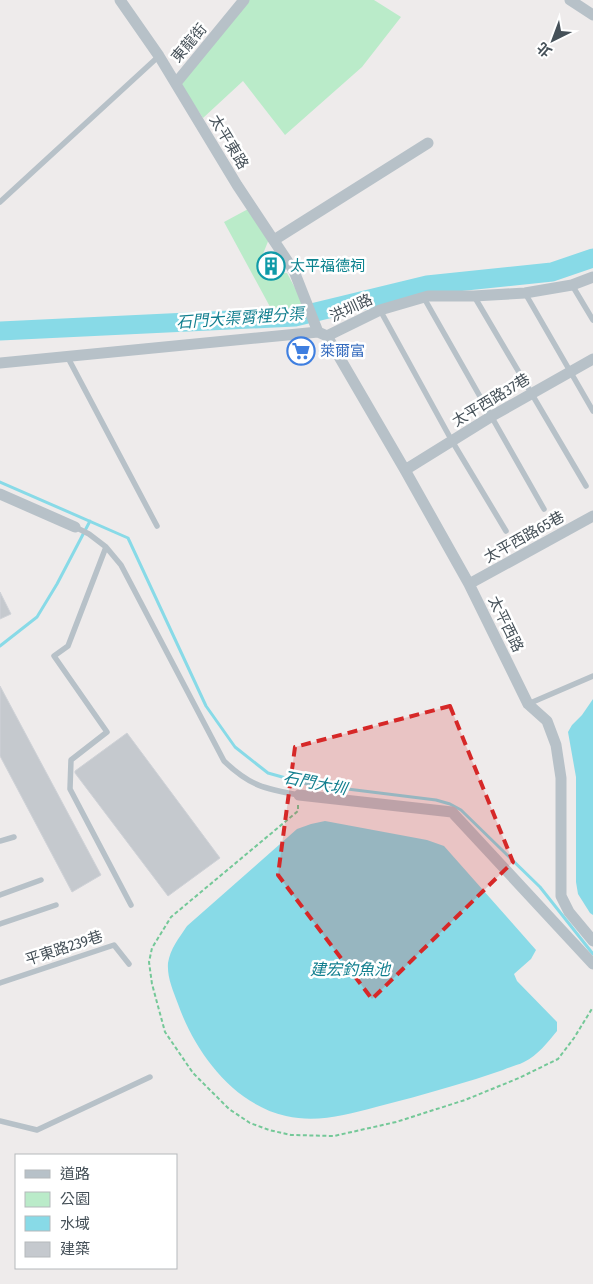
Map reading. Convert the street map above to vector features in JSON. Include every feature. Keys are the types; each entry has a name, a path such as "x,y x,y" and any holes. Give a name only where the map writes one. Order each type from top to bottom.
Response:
{"street":[{"name":"太平東路","path":"120,0 159,56 237,185 294,270 314,320 322,334"},
{"name":"東龍街","path":"176,83 244,0"},
{"path":"570,0 593,16"},
{"path":"274,240 428,143"},
{"name":"洪圳路","path":"0,363 322,334 380,310 428,296 474,296 525,292 572,285 593,278"},
{"name":"太平西路","path":"322,334 405,470 469,584 528,704 547,721 556,745 562,778 561,896 569,912 593,941"},
{"name":"太平西路37巷","path":"405,470 492,416 593,359"},
{"path":"0,494 75,527"},
{"name":"太平西路65巷","path":"469,584 593,516"},
{"path":"299,795 452,812 593,964"}],"lane":[{"path":"0,202 159,56"},
{"path":"572,285 593,320"},
{"path":"525,292 593,411"},
{"path":"474,296 586,486"},
{"path":"424,298 544,509"},
{"path":"380,310 452,440 506,531"},
{"path":"67,356 157,526"},
{"path":"75,527 106,546 121,565 224,761 251,782 270,790 299,795"},
{"path":"106,546 68,646 54,656 107,732 71,760 70,789 132,905"},
{"path":"528,704 593,676"},
{"path":"0,841 14,837"},
{"path":"0,895 42,880"},
{"path":"0,924 56,905"},
{"name":"平東路239巷","path":"0,983 114,945 129,964"},
{"path":"0,1121 37,1130 150,1077"}],"path":[{"path":"299,795 298,811 171,917 152,948 149,962 152,984 165,1032 193,1073 229,1109 250,1123 291,1135 334,1136 396,1122 465,1100 519,1078 558,1059 574,1038 593,1007"}],"highlighted area":[{"path":"450,706 513,862 372,999 278,875 295,747"}],"green space":[{"path":"247,0 374,0 401,17 362,67 285,135 243,81 203,118 179,82"},
{"path":"250,208 269,239 259,264 267,274 287,273 308,312 275,316 224,222"}],"water":[{"path":"593,699 593,915 578,894 576,882 576,777 568,732"},
{"name":"建宏釣魚池","path":"325,821 427,840 444,846 536,950 531,959 514,974 517,981 557,1022 557,1031 538,1052 522,1063 462,1083 354,1113 309,1119 286,1116 267,1110 249,1100 218,1074 195,1040 178,1004 168,974 168,963 171,953 187,926 297,829"}],"building":[{"name":"太平福德祠","path":"276,260 279,269 267,270 263,263"},
{"path":"0,592 11,614 0,619"},
{"path":"0,686 101,875 72,892 0,756"},
{"path":"127,733 220,858 168,896 75,773 75,771"}],"waterway":[{"name":"石門大渠霄裡分渠","path":"0,331 295,317 427,285 552,272 593,258"},
{"name":"石門大圳","path":"0,482 128,538 206,706 235,747 268,773 307,784 436,800 461,810 540,887 593,954"},
{"path":"0,646 37,617 57,584 90,521"}],"place":[{"name":"太平福德祠","path":"271,266"},
{"name":"萊爾富","path":"301,351"}]}
